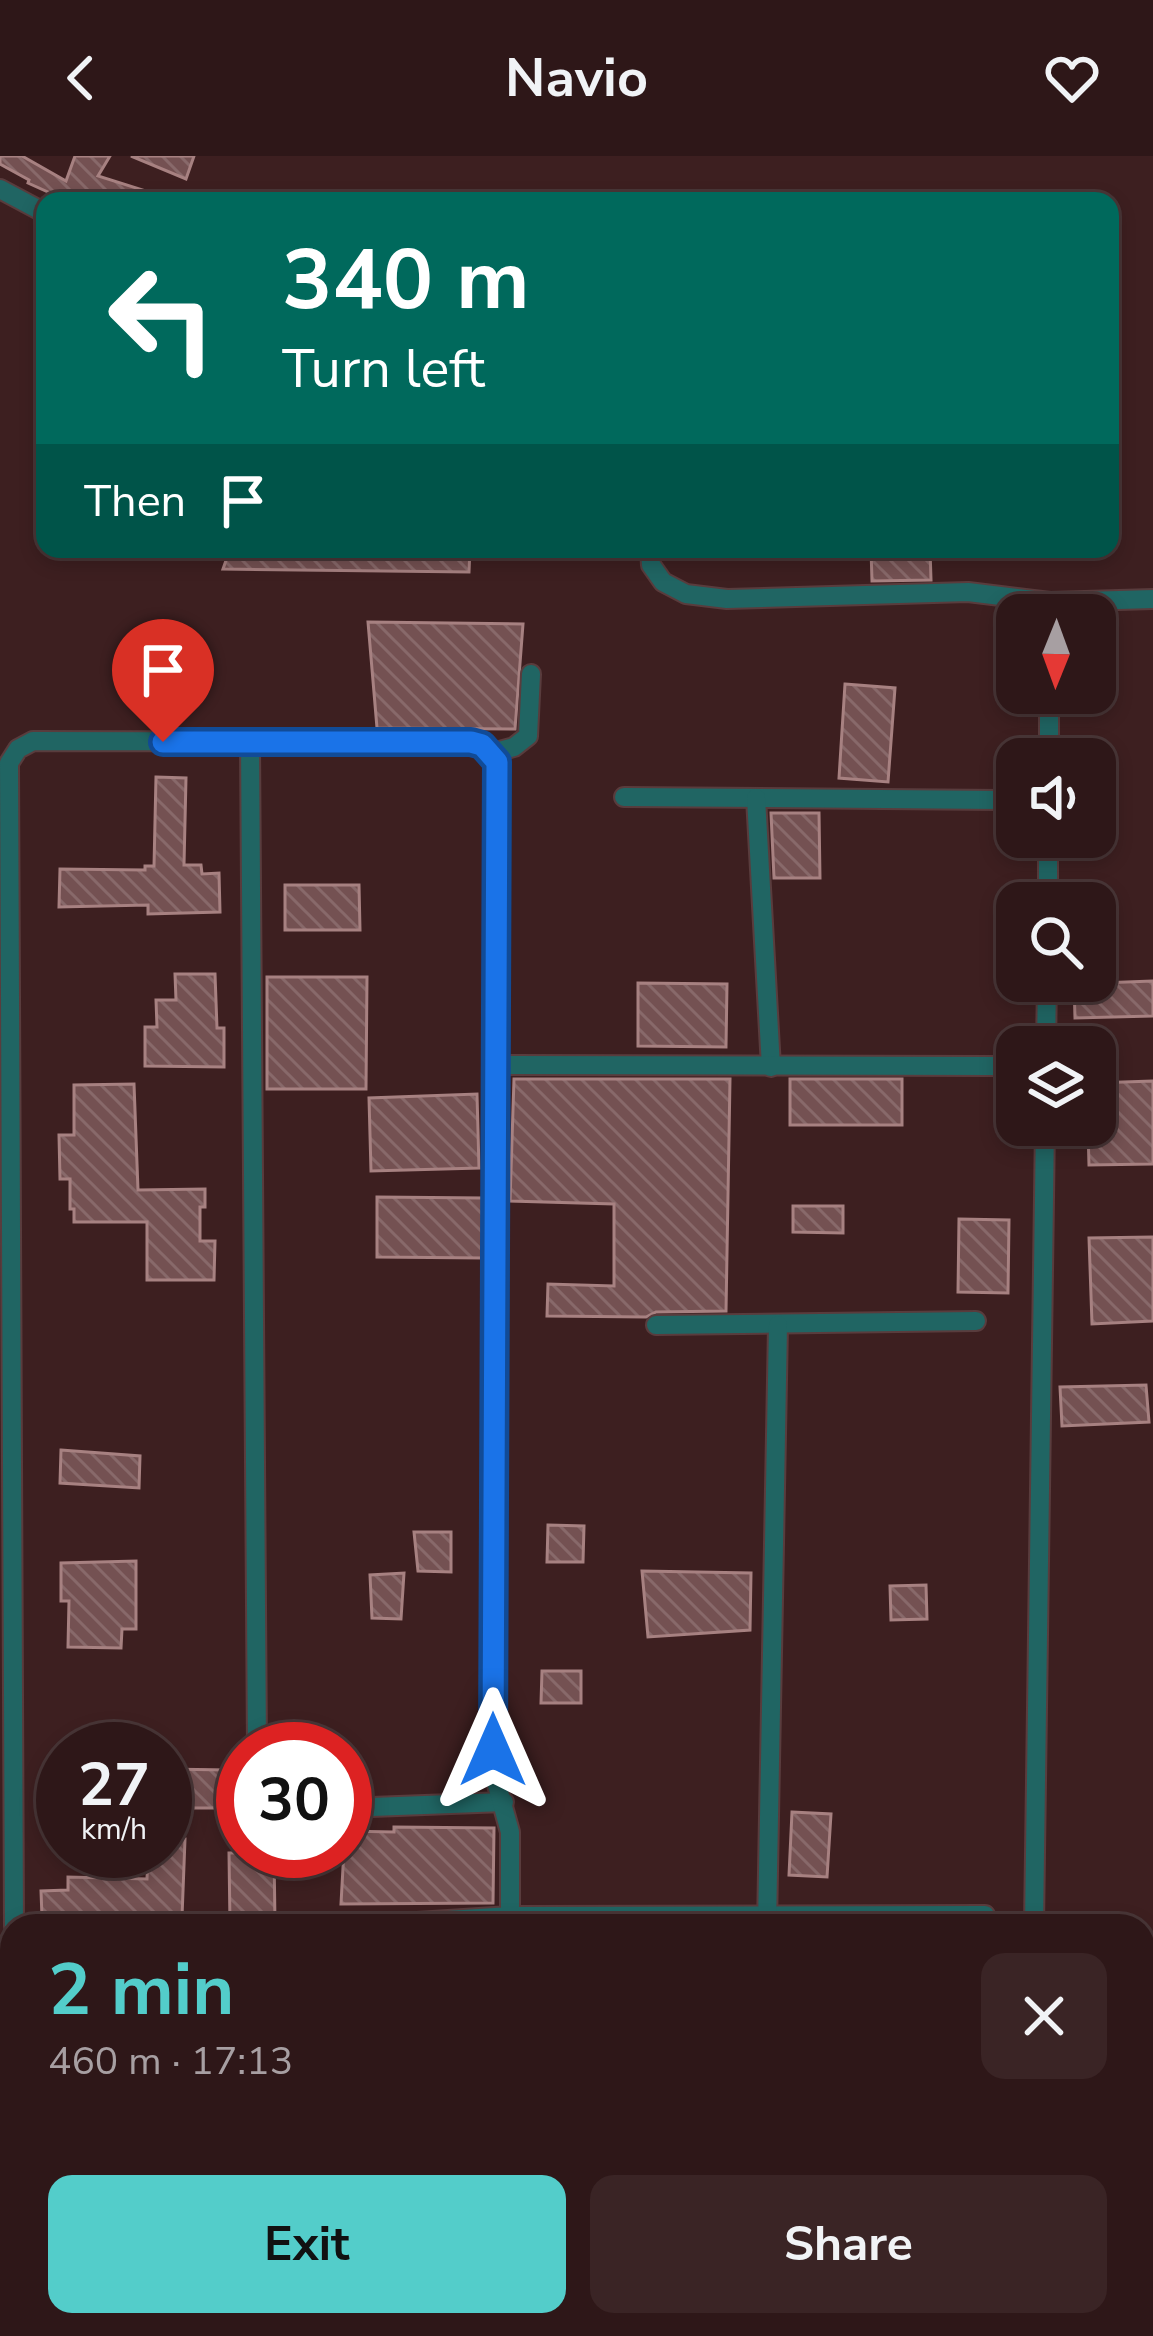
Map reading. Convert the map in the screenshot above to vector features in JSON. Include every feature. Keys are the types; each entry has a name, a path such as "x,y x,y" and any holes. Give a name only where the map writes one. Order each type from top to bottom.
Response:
{"street":[{"path":"0,189 36,208"},
{"path":"651,558 663,582 686,594 727,599 968,592 996,597"},
{"path":"1116,602 1153,598"},
{"path":"14,1914 4,955 9,763 18,749 33,741 471,742 492,753 514,747 528,736 531,674"},
{"path":"250,743 257,1722"},
{"path":"492,753 499,776 493,1750 494,1774 510,1832 510,1914"},
{"path":"624,797 996,800"},
{"path":"756,798 771,1067"},
{"path":"497,1064 996,1066"},
{"path":"1034,1914 1045,1146"},
{"path":"656,1325 976,1321"},
{"path":"767,1914 778,1325"},
{"path":"372,1807 503,1802"}],"building":[{"path":"0,156 22,156 66,181 75,156 110,156 98,176 149,192 48,192 0,164"},
{"path":"131,156 194,156 186,179"},
{"path":"227,558 470,558 469,572 223,569"},
{"path":"871,558 930,558 931,580 872,581"},
{"path":"368,622 523,624 515,729 377,728"},
{"path":"845,684 895,688 888,782 839,778"},
{"path":"156,777 186,778 184,865 201,865 202,874 219,873 220,912 148,914 148,905 59,907 60,869 145,870 145,866 154,866"},
{"path":"771,813 819,813 820,878 774,878"},
{"path":"285,885 359,885 360,930 285,930"},
{"path":"175,974 215,974 217,1028 224,1028 224,1067 145,1066 145,1027 157,1027 156,1000 176,1000"},
{"path":"267,977 367,977 366,1089 267,1089"},
{"path":"1153,981 1153,1016 1075,1018 1075,1002 1116,1002 1116,982"},
{"path":"638,983 727,984 726,1047 638,1046"},
{"path":"514,1079 730,1079 726,1311 656,1312 646,1317 547,1316 548,1284 614,1286 614,1204 510,1201"},
{"path":"790,1079 902,1079 902,1125 790,1125"},
{"path":"1153,1081 1153,1164 1089,1165 1088,1146 1116,1146 1116,1082"},
{"path":"134,1084 138,1190 205,1189 200,1241 215,1241 214,1280 147,1280 147,1222 74,1222 70,1179 60,1179 59,1135 74,1135 74,1085"},
{"path":"477,1094 479,1168 371,1171 369,1098"},
{"path":"377,1197 483,1198 483,1258 377,1257"},
{"path":"793,1206 843,1206 843,1233 793,1232"},
{"path":"959,1219 1009,1220 1008,1293 958,1292"},
{"path":"1153,1237 1153,1321 1092,1324 1089,1238"},
{"path":"1146,1385 1149,1422 1062,1426 1060,1387"},
{"path":"61,1450 140,1456 139,1488 60,1483"},
{"path":"548,1525 584,1526 583,1562 547,1562"},
{"path":"414,1532 451,1532 451,1572 418,1571"},
{"path":"136,1561 136,1629 122,1629 121,1648 68,1647 69,1601 61,1601 61,1563"},
{"path":"642,1571 751,1573 750,1630 648,1637"},
{"path":"404,1573 401,1619 372,1618 370,1575"},
{"path":"926,1585 927,1619 891,1620 890,1586"},
{"path":"542,1671 581,1671 581,1703 541,1703"},
{"path":"192,1769 216,1770 216,1808 192,1808"},
{"path":"792,1812 831,1814 827,1877 789,1875"},
{"path":"394,1827 494,1828 493,1903 341,1904 342,1878 372,1878 372,1832 394,1832"},
{"path":"68,1878 184,1878 182,1914 42,1914 41,1891 68,1890"},
{"path":"229,1878 274,1878 275,1914 230,1914"}],"route":[{"path":"163,742 471,742 482,745 497,762 493,1750"}]}
